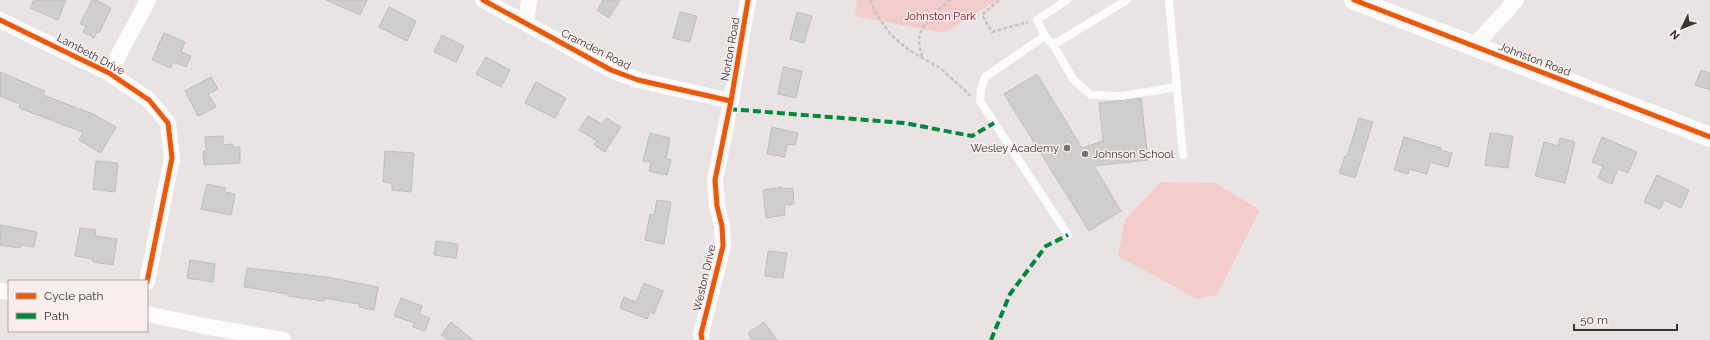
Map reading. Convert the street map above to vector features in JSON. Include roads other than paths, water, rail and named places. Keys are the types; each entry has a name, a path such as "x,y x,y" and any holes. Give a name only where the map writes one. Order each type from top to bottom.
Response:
{"street":[{"path":"109,73 148,0"},
{"name":"Cramden Road","path":"483,0 611,70 638,80 731,101"},
{"path":"526,23 529,0"},
{"name":"Norton Road","path":"731,101 748,0"},
{"name":"Johnston Road","path":"1354,0 1710,137"},
{"path":"1474,46 1516,0"},
{"name":"Lambeth Drive","path":"0,20 109,73 149,100 168,123 172,158 147,280"},
{"name":"Weston Drive","path":"702,340 700,334 723,246 722,226 717,206 715,180 731,101"},
{"path":"148,314 204,333 283,340"}],"lane":[{"path":"1067,0 1037,20 1045,36 1053,45 1074,80 1091,95 1122,96 1177,87"},
{"path":"1053,45 1127,0"},
{"path":"1169,0 1183,155"},
{"path":"1045,36 985,77 981,89 980,101 1068,235"}],"place":[{"name":"Wesley Academy","path":"1067,148"},
{"name":"Johnson School","path":"1085,154"}],"park label":[{"name":"Johnston Park","path":"940,16"}]}
